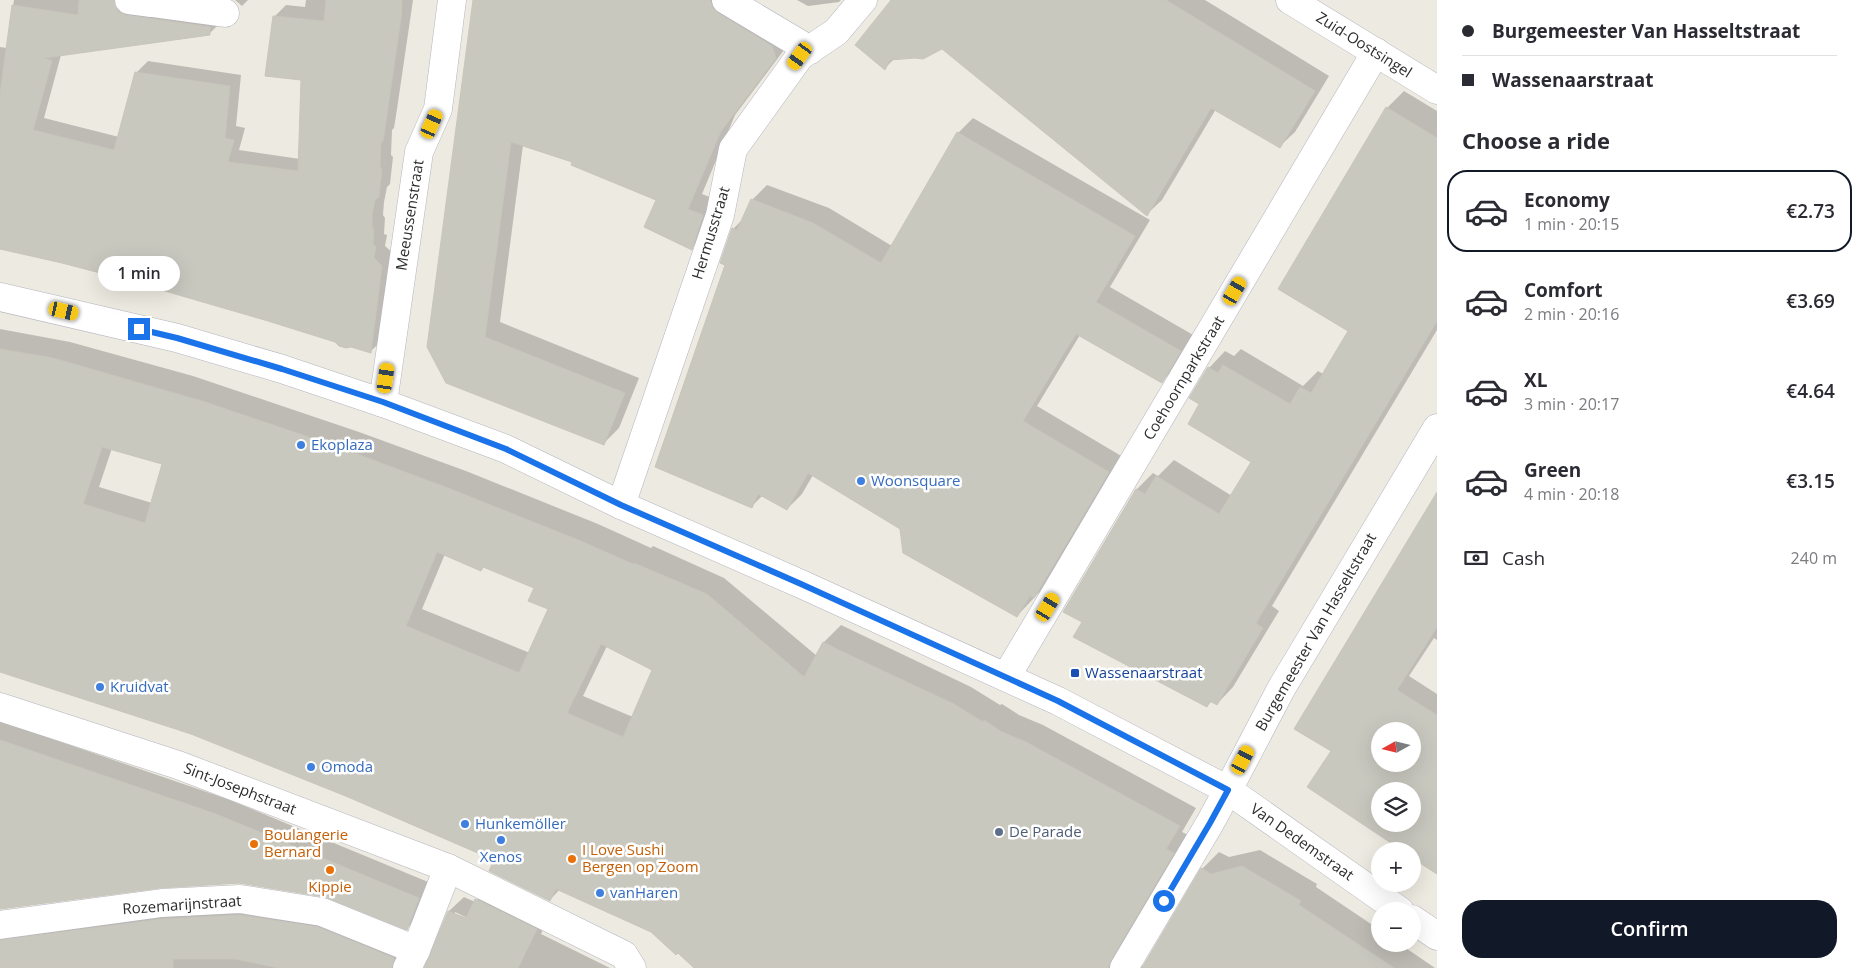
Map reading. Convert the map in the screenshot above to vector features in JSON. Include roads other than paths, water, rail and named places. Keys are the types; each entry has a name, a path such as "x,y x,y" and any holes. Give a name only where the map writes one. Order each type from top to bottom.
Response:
{"street":[{"name":"Meeussenstraat","path":"383,402 419,152 438,109 452,0"},
{"path":"726,0 810,50"},
{"name":"Hermusstraat","path":"621,505 720,214 733,149 800,56 836,32 863,0"},
{"name":"Zuid-Oostsingel","path":"1290,0 1437,90"},
{"path":"144,1 225,13"},
{"name":"Coehoornparkstraat","path":"1006,677 1376,52"},
{"path":"0,297 177,338 282,369 383,402 506,449 621,505 801,584 1058,701 1228,790"},
{"name":"Burgemeester Van Hasseltstraat","path":"1124,968 1210,823 1281,689 1437,428"},
{"name":"Sint-Josephstraat","path":"0,707 178,765 448,868 624,955 632,968"},
{"name":"Van Dedemstraat","path":"1228,790 1387,902"},
{"path":"412,959 448,868"},
{"name":"Rozemarijnstraat","path":"0,925 162,903 240,899 322,912 412,959"},
{"path":"1421,925 1437,936"}],"place":[{"name":"Ekoplaza","path":"301,445"},
{"name":"Woonsquare","path":"861,481"},
{"name":"Wassenaarstraat","path":"1075,673"},
{"name":"Kruidvat","path":"100,687"},
{"name":"Omoda","path":"311,767"},
{"name":"Hunkemöller","path":"465,824"},
{"name":"De Parade","path":"999,832"},
{"name":"Xenos","path":"501,840"},
{"name":"Boulangerie Bernard","path":"254,844"},
{"name":"I Love Sushi Bergen op Zoom","path":"572,859"},
{"name":"Kippie","path":"330,870"},
{"name":"vanHaren","path":"600,893"}]}
